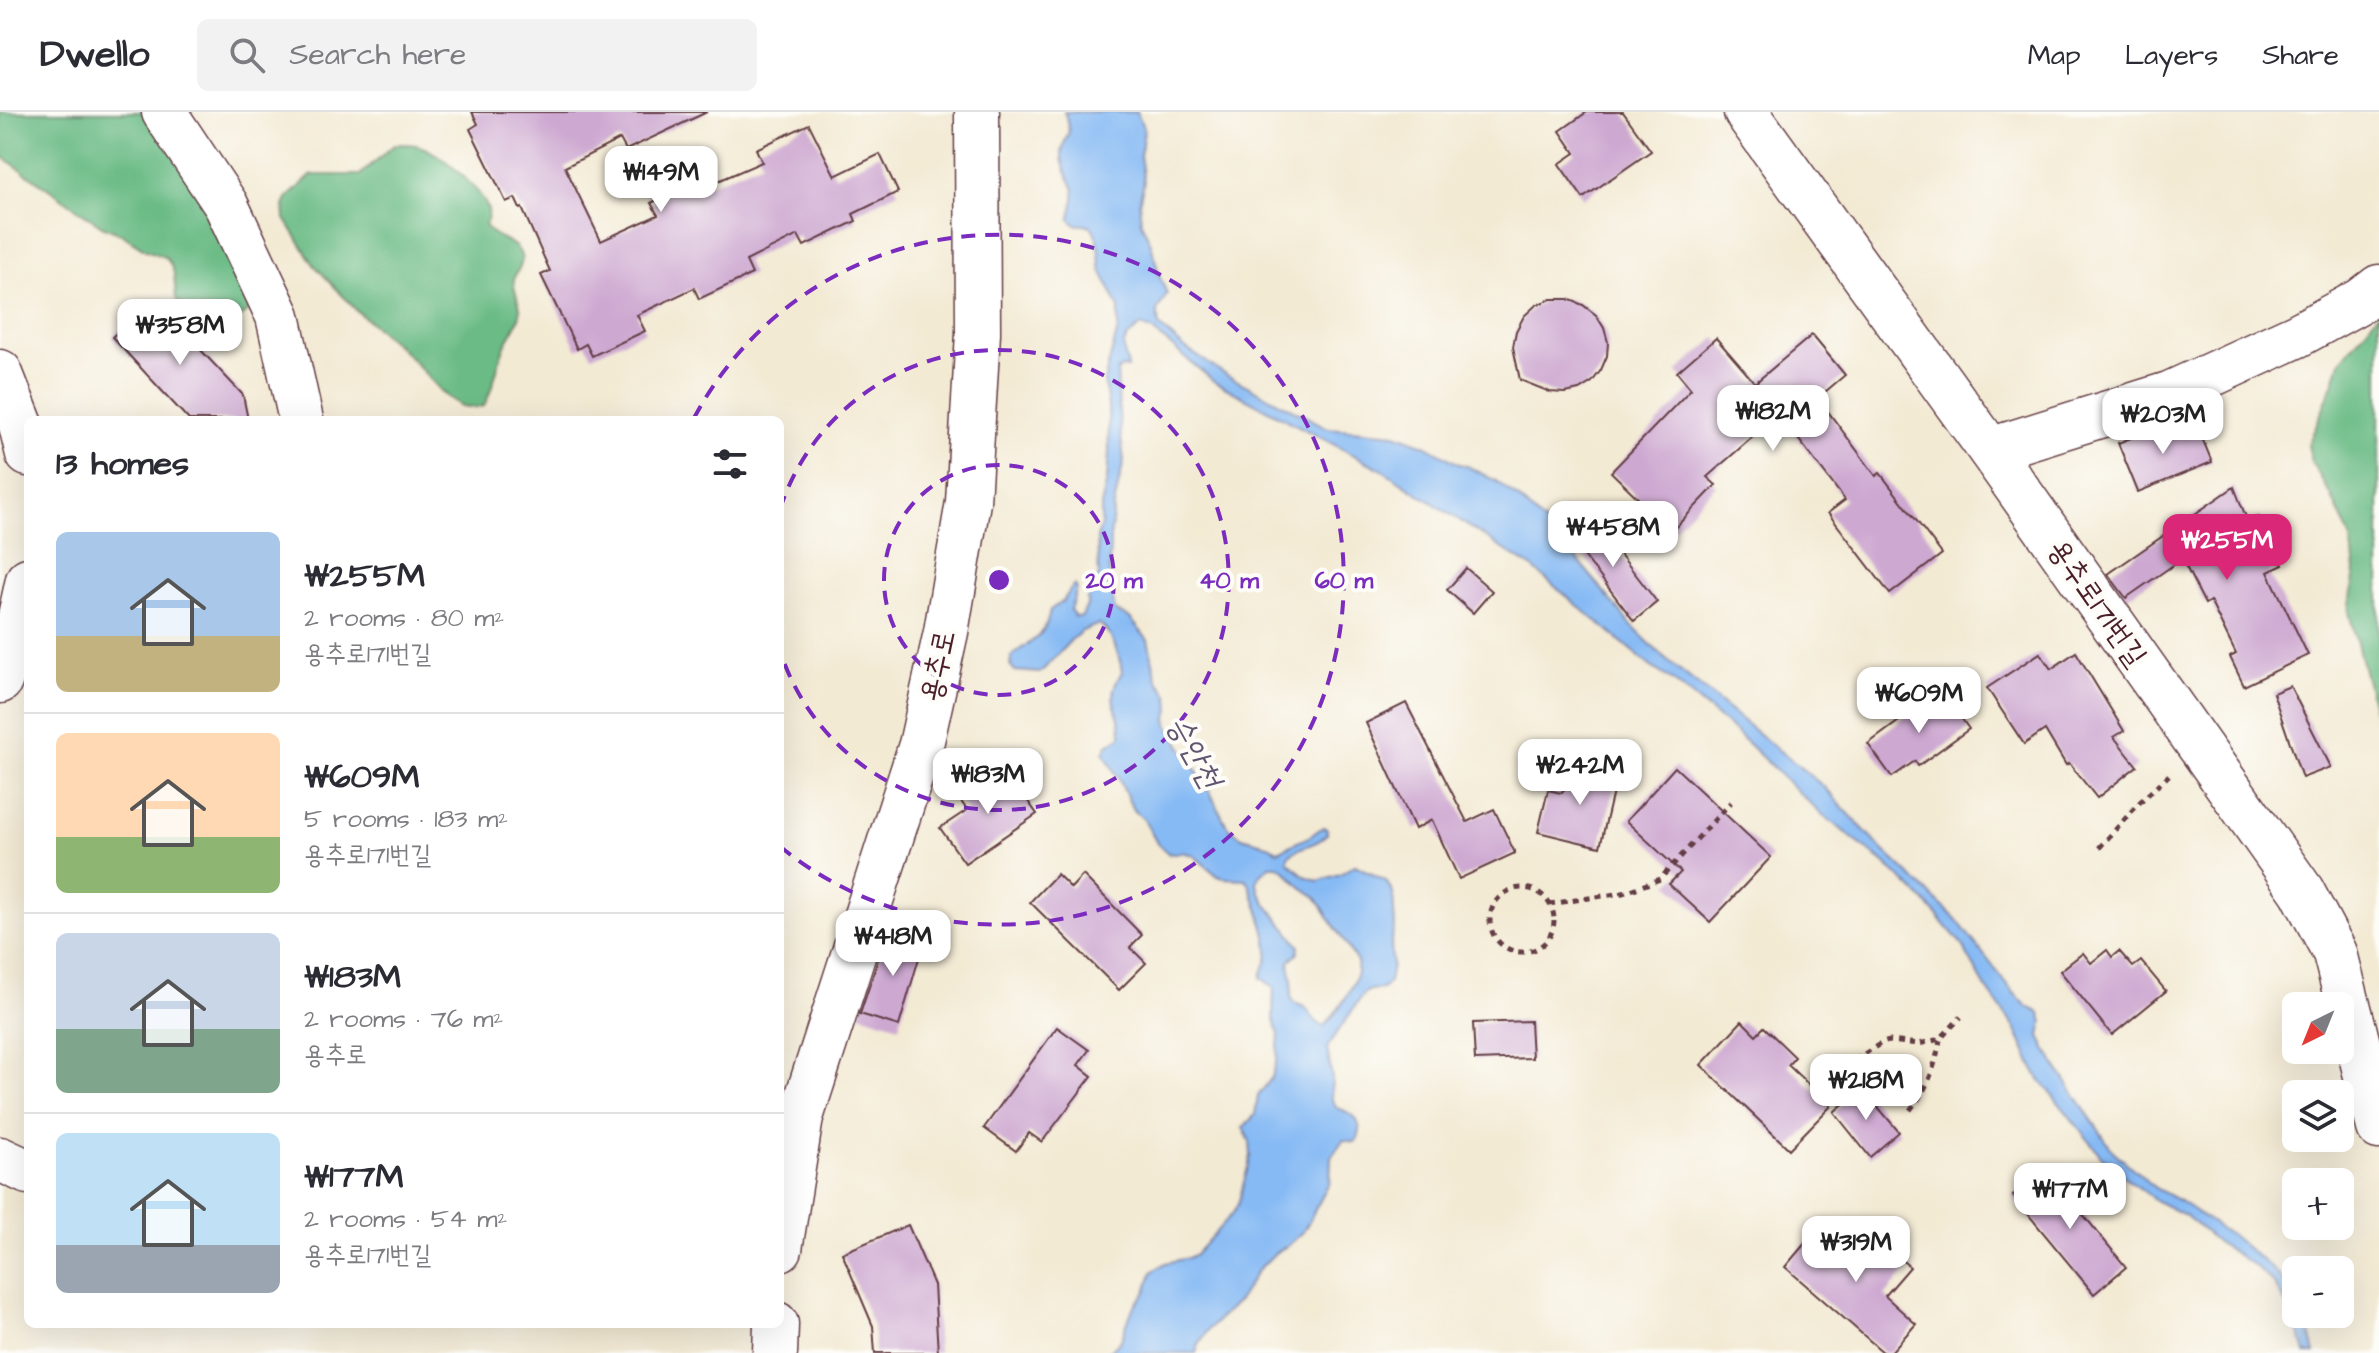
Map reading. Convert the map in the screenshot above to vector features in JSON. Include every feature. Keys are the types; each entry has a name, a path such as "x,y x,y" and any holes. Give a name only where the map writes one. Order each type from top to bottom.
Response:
{"street":[{"path":"164,112 226,205 278,316 300,416"},
{"name":"용추로","path":"784,1224 801,1117 921,745 946,632 968,502 978,333 977,112"},
{"name":"용추로171번길","path":"1746,112 2302,891 2335,953 2379,1127"},
{"path":"1990,450 2169,394 2298,335 2362,300 2379,287"},
{"path":"0,372 24,437"},
{"path":"0,681 14,644 24,598"},
{"path":"0,1159 24,1170"},
{"path":"775,1353 776,1328"}],"path":[{"path":"2099,848 2141,801 2199,747"},
{"path":"1549,904 1623,893 1660,879 1731,802"},
{"path":"1523,888 1542,896 1549,904 1554,925 1544,944 1535,950 1514,952 1496,939 1489,919 1491,909 1504,894 1523,888"},
{"path":"1910,1110 1931,1080 1940,1039 1961,1017"},
{"path":"1834,1073 1889,1041 1919,1044 1940,1039"}],"green space":[{"path":"0,112 158,112 254,306 239,318 212,326 188,316 176,299 174,273 165,257 102,226 0,155"},
{"path":"394,145 417,145 430,151 459,172 487,207 485,225 515,246 521,256 514,283 520,314 504,348 484,406 462,406 446,396 314,265 285,219 284,206 288,197 312,175 360,175"},
{"path":"2379,312 2379,730 2349,612 2355,571 2351,539 2312,463 2308,445 2340,362"}],"water":[{"path":"1064,112 1137,112 1144,130 1140,156 1144,182 1139,203 1141,222 1167,294 1157,311 1159,326 1182,346 1228,376 1328,428 1395,434 1425,445 1496,481 1519,499 1560,538 1631,625 1659,653 1823,786 1878,845 1956,919 2014,993 2028,1007 2040,1013 2043,1022 2040,1036 2053,1062 2113,1151 2155,1188 2180,1201 2240,1242 2270,1267 2282,1279 2282,1298 2273,1283 2255,1266 2217,1242 2186,1216 2158,1202 2102,1157 2036,1074 2015,1028 1986,988 1960,942 1924,900 1883,862 1820,813 1738,734 1676,683 1650,666 1534,569 1381,469 1216,383 1153,331 1141,326 1124,343 1127,368 1117,371 1124,460 1110,539 1109,578 1115,611 1130,618 1148,640 1157,679 1169,696 1169,727 1210,792 1227,826 1242,837 1278,851 1323,827 1327,829 1323,838 1288,856 1288,862 1305,876 1318,881 1355,865 1386,881 1393,893 1395,927 1391,940 1389,982 1382,989 1364,993 1327,1048 1332,1079 1331,1098 1337,1108 1356,1120 1360,1130 1355,1142 1343,1140 1331,1157 1330,1182 1303,1232 1258,1270 1238,1301 1209,1329 1196,1353 1106,1353 1121,1340 1133,1308 1146,1292 1152,1272 1165,1263 1196,1254 1238,1204 1251,1156 1250,1142 1243,1128 1255,1115 1258,1096 1272,1077 1279,1035 1273,1017 1274,987 1261,978 1268,946 1249,883 1246,879 1218,876 1193,855 1182,852 1169,854 1157,843 1143,818 1133,810 1104,753 1108,745 1121,736 1113,698 1122,672 1108,633 1099,624 1082,631 1040,673 1015,671 1010,665 1012,656 1041,633 1050,610 1063,601 1075,585 1077,589 1070,610 1075,617 1082,617 1088,591 1099,576 1097,538 1109,452 1104,381 1118,329 1119,308 1101,270 1097,237 1092,227 1076,225 1070,219 1074,191 1062,156 1069,127","holes":["1270,866 1284,870 1316,897 1357,962 1352,987 1324,1026 1291,998 1289,964 1298,953 1299,946 1267,905 1258,887 1260,874"]},
{"path":"2297,1328 2309,1328 2315,1353 2305,1353"}],"building":[{"path":"472,112 707,112 626,150 620,139 565,167 601,241 658,215 651,203 705,177 709,185 762,162 756,149 809,124 835,176 880,154 898,192 853,214 856,221 804,246 798,235 746,261 752,274 699,299 694,288 637,315 645,331 592,356 586,344 577,349 541,275 550,271 522,208 515,198 506,202 470,129 478,124"},
{"path":"1587,112 1623,112 1651,151 1583,198 1559,164 1575,153 1560,131"},
{"path":"153,299 243,395 247,416 185,416 112,337"},
{"path":"1551,299 1568,299 1583,305 1596,315 1604,328 1608,342 1607,356 1592,382 1579,390 1550,392 1520,380 1513,347 1516,331 1524,316 1536,305"},
{"path":"1812,335 1845,375 1818,398 1876,476 1880,473 1942,554 1890,594 1828,513 1845,500 1779,414 1707,477 1716,485 1672,531 1611,472 1691,389 1677,372 1716,338 1755,383"},
{"path":"2169,423 2175,438 2198,428 2212,462 2138,492 2118,443"},
{"path":"2234,487 2248,522 2259,517 2283,565 2268,572 2308,655 2244,686 2230,657 2236,654 2210,601 2205,604 2182,559 2126,598 2108,574"},
{"path":"1592,518 1657,602 1634,621 1569,536"},
{"path":"1466,568 1492,591 1473,613 1447,590"},
{"path":"2076,652 2124,731 2114,737 2137,766 2097,798 2069,763 2066,765 2045,730 2024,744 1987,688 2040,653 2051,669"},
{"path":"2290,686 2331,767 2302,778 2273,693"},
{"path":"1941,690 1969,729 1918,766 1915,761 1892,777 1868,744"},
{"path":"1406,703 1467,822 1494,809 1515,853 1459,879 1432,820 1415,829 1366,723"},
{"path":"1592,758 1616,779 1600,847 1538,832 1548,790 1561,793"},
{"path":"1675,767 1771,857 1710,922 1669,884 1681,872 1626,821"},
{"path":"1005,769 1037,814 965,863 940,828 967,810 960,800"},
{"path":"1057,874 1071,888 1083,875 1142,935 1130,947 1146,963 1119,990 1030,902"},
{"path":"888,930 924,941 899,1026 860,1014"},
{"path":"2107,950 2112,957 2119,951 2133,967 2141,961 2166,991 2112,1035 2060,971 2083,953 2091,963"},
{"path":"1530,1021 1532,1058 1475,1060 1473,1023"},
{"path":"1742,1021 1756,1035 1764,1027 1795,1057 1788,1065 1831,1106 1789,1149 1701,1065"},
{"path":"1057,1027 1089,1050 1078,1065 1092,1076 1042,1142 1029,1133 1016,1151 984,1128"},
{"path":"1862,1088 1899,1132 1870,1157 1834,1112"},
{"path":"2046,1169 2126,1267 2094,1294 2013,1196"},
{"path":"908,1225 934,1285 938,1353 875,1353 873,1326 842,1253"},
{"path":"1818,1228 1831,1239 1870,1233 1910,1267 1885,1296 1916,1324 1890,1353 1884,1353 1785,1267"}],"water label":[{"name":"승안천","path":"1194,752"}]}
